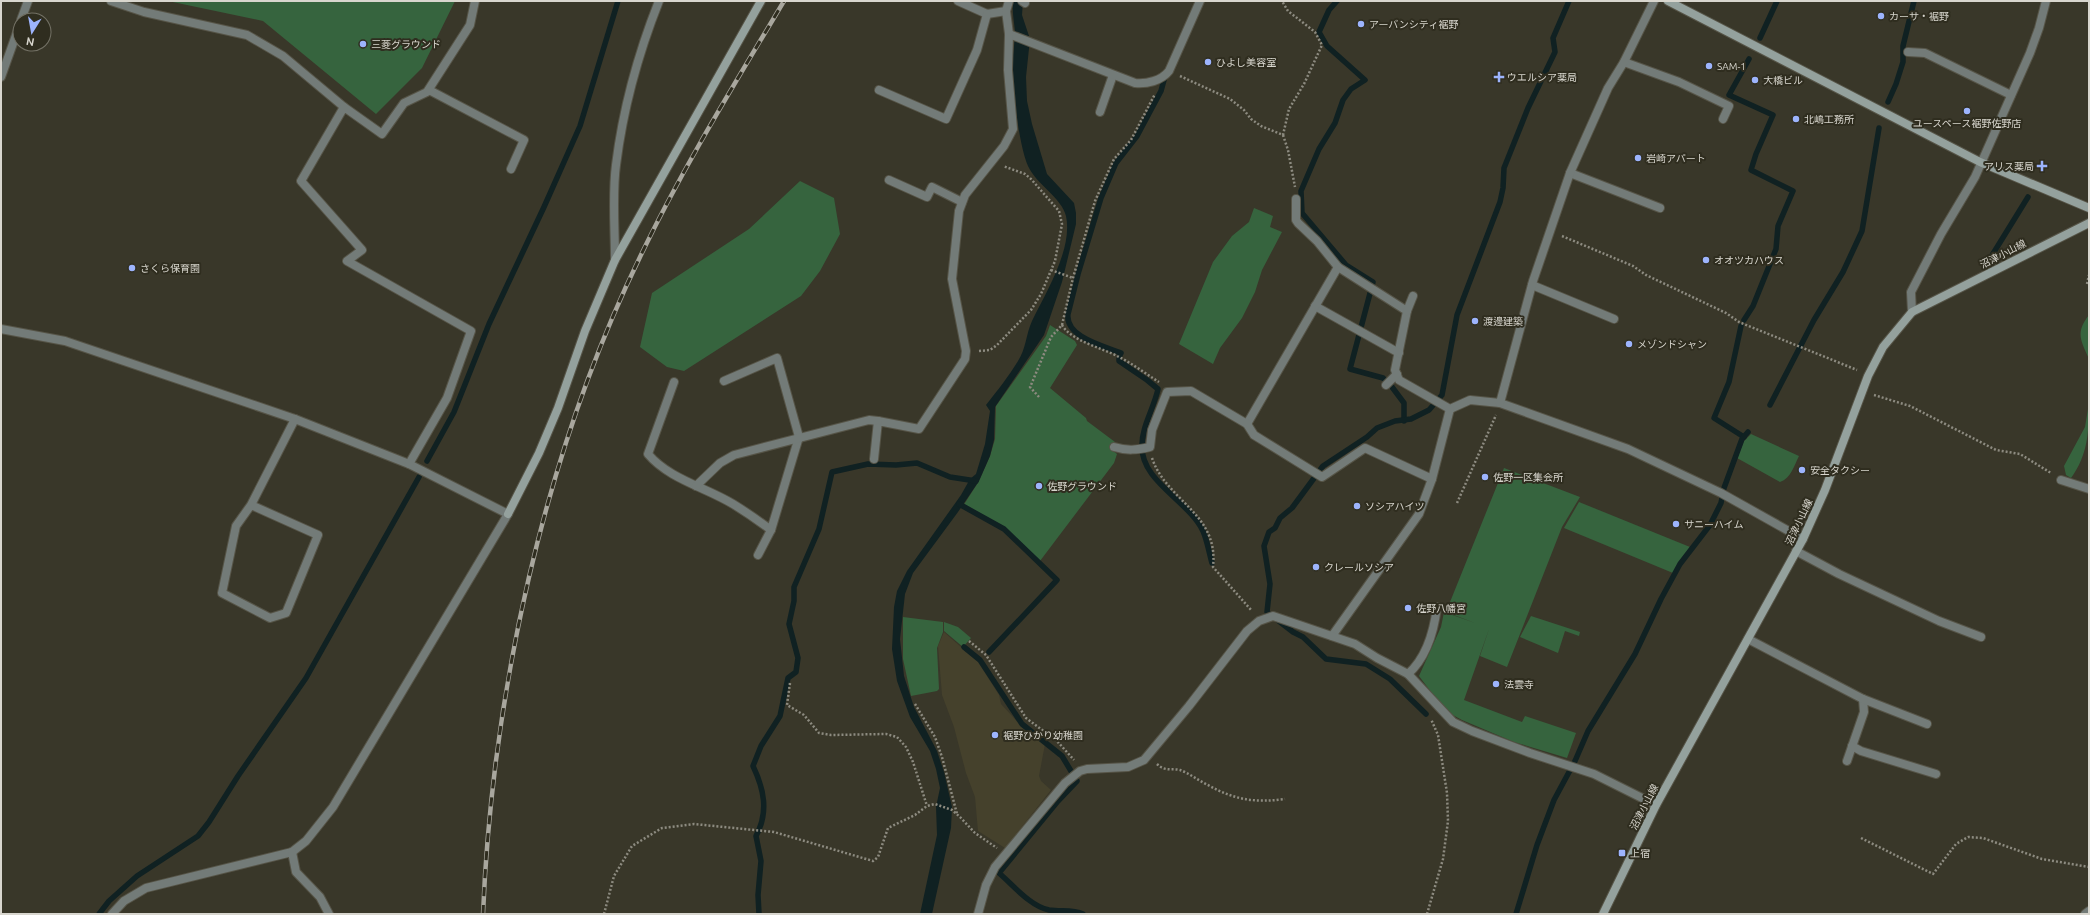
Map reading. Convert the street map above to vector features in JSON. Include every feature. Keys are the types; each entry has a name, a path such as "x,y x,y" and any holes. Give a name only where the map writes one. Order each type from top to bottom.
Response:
{"street":[{"path":"24,12 28,1"},
{"path":"111,1 144,12 247,35 283,56 344,107 382,134 404,103 429,90 470,25 475,1"},
{"path":"615,260 617,160 627,103 643,40 659,1"},
{"path":"112,914 124,901 146,888 292,852 306,840 333,807 508,514 539,453 558,408 585,331 615,260 761,1"},
{"path":"958,1 987,14 1006,11"},
{"path":"696,486 720,463 734,455 786,442 799,437 869,420 919,429 962,365 966,351 952,279 958,212 965,195 1004,146 1013,129 1008,70 1009,34 1006,11 1009,1"},
{"path":"1009,34 1113,75 1135,83 1144,84 1160,78 1169,71 1200,1"},
{"path":"1500,404 1532,285 1570,173 1608,88 1624,62 1654,1"},
{"path":"1668,1 1980,162 2089,208"},
{"path":"1912,312 1911,292 1940,234 1975,177 1980,162 2011,95 2039,28 2046,1"},
{"path":"879,90 946,119 977,50 987,14"},
{"path":"1,77 12,46"},
{"path":"1908,52 1925,53 2011,95"},
{"path":"1624,62 1679,82 1729,106 1723,119"},
{"path":"1100,112 1113,75"},
{"path":"429,90 524,140 511,169"},
{"path":"344,107 301,181 362,250 347,261 471,331 447,398 409,464"},
{"path":"1570,173 1660,208"},
{"path":"889,180 927,197 932,187 962,202"},
{"path":"1296,199 1296,220 1317,241 1338,267 1407,311"},
{"name":"沼津小山線","path":"1602,914 1656,805 1803,539 1825,490 1868,376 1883,347 1912,312 2089,223"},
{"path":"1247,424 1338,267"},
{"path":"1532,285 1614,319"},
{"path":"1413,296 1407,311 1395,370 1399,380 1450,409"},
{"path":"1315,306 1398,353"},
{"path":"1,329 65,341 295,420 409,464 508,514"},
{"path":"724,381 778,358 799,437 771,530 758,555"},
{"path":"1386,385 1397,374"},
{"path":"674,382 648,454 655,462 696,486 733,504 771,530"},
{"path":"1114,447 1125,450 1145,448 1167,392 1191,391 1247,424 1254,434 1322,477 1365,448 1432,478"},
{"path":"1450,409 1470,400 1500,404 1628,449 1721,493 1803,539"},
{"path":"1332,636 1419,514 1432,478 1450,409"},
{"path":"251,505 318,535 286,613 270,618 222,593 236,526 251,505 295,420"},
{"path":"874,459 878,421"},
{"path":"2061,480 2089,490"},
{"path":"1796,552 1939,621 1981,637"},
{"path":"1408,674 1416,667 1426,650 1435,624 1437,607"},
{"path":"978,914 986,885 995,867 1065,783 1080,771 1103,767 1128,767 1144,760 1189,706 1247,631 1259,622 1273,616 1355,644 1377,658 1408,674 1453,722 1472,731 1530,753 1594,774 1656,805"},
{"path":"1748,639 1863,699 1927,724"},
{"path":"1847,761 1864,712 1863,699"},
{"path":"1852,746 1861,751 1936,774"},
{"path":"292,852 296,872 320,897 329,914"},
{"path":"2084,914 2089,912"}],"path":[{"path":"1282,1 1288,11 1315,32 1322,45 1304,84 1289,109 1283,135 1294,178 1296,199"},
{"path":"1169,71 1208,87 1230,99 1244,110 1251,120 1283,135"},
{"path":"1039,397 1030,387 1051,337 1062,325 1073,278 1095,201 1114,159 1131,140 1139,125 1160,85 1160,78"},
{"path":"966,351 990,350 997,345 1031,310 1051,270 1060,244 1062,224 1060,212 1048,196 1025,174 992,162"},
{"path":"1550,232 1633,266 1646,275 1726,313 1740,322 1808,349 1868,376"},
{"path":"1051,270 1073,278"},
{"path":"2087,284 2089,275"},
{"path":"1062,325 1073,335 1117,356 1162,384 1167,392"},
{"path":"1862,392 1910,406 1996,450 2020,454 2061,480"},
{"path":"1457,503 1494,420"},
{"path":"1145,448 1163,480 1200,520 1210,535 1214,559 1213,567 1251,610 1259,622"},
{"path":"969,641 986,655 1026,718 1057,741 1076,763 1080,771"},
{"path":"790,683 787,705 804,715 819,733 891,735 902,741 913,762 927,806"},
{"path":"916,704 935,737 942,757 957,814"},
{"path":"1427,914 1443,859 1448,821 1447,793 1438,735 1429,713"},
{"path":"1148,756 1160,767 1166,770 1180,770 1215,789 1243,800 1268,801 1286,799"},
{"path":"604,914 614,876 632,846 662,828 694,824 766,831 793,836 873,860 878,857 888,828 915,815 927,806 935,804 952,810 975,833 1007,853"},
{"path":"1861,838 1933,874 1956,844 1968,837 1983,838 2042,859 2089,867"}],"shaded area":[{"path":"1013,1 1023,1 1022,15 1030,39 1026,77 1027,101 1032,124 1047,174 1074,203 1076,224 1062,282 1044,335 995,407 994,440 990,456 979,481 913,573 905,594 900,639 904,676 914,707 937,751 944,772 952,807 951,828 932,914 920,914 937,835 936,807 940,788 930,751 910,717 897,681 892,649 894,607 897,591 907,571 961,495 970,479 976,474 985,444 990,411 986,405 1007,378 1021,356 1028,331 1057,270 1066,242 1067,229 1064,209 1032,173 1028,166 1022,145 1012,74 1015,31"},
{"name":"裾野ひかり幼稚園","path":"944,632 978,662 999,695 1001,704 1022,727 1045,744 1039,776 1041,781 1051,790 1005,848 978,831 975,797 966,773 954,727 942,695 938,646"}],"green space":[{"name":"三菱グラウンド","path":"168,1 455,1 422,68 376,114 263,21"},
{"path":"800,181 834,198 840,234 820,271 801,296 684,371 667,367 640,347 652,293 749,229"},
{"path":"1254,208 1273,216 1270,227 1282,232 1262,270 1255,292 1242,318 1220,348 1213,364 1179,344 1213,262 1232,236 1249,222"},
{"path":"2089,315 2089,359 2082,341 2081,332 2082,327"},
{"name":"佐野グラウンド","path":"1050,325 1075,341 1077,345 1050,388 1086,418 1087,421 1115,442 1112,450 1117,454 1114,463 1040,561 1006,529 963,506 979,481 990,456 995,439 996,406 1046,336"},
{"path":"2089,403 2088,433 2084,452 2077,469 2071,478 2066,475 2064,466 2085,427"},
{"path":"1751,434 1799,456 1787,478 1780,482 1737,458 1744,441"},
{"path":"1504,468 1580,497 1562,527 1507,667 1480,656 1489,629 1464,700 1522,722 1525,716 1576,733 1567,758 1514,742 1449,713 1440,704 1419,676 1441,627 1444,612 1475,623 1446,612"},
{"path":"1579,502 1690,547 1673,573 1564,528"},
{"path":"1531,616 1580,632 1579,636 1565,631 1558,653 1520,637"},
{"path":"903,617 943,622 943,632 937,648 939,689 937,691 911,696 903,659"},
{"path":"944,622 958,627 971,638 963,647 944,631"}],"waterway":[{"path":"427,461 454,412 489,324 580,126 618,1"},
{"path":"1337,1 1329,10 1319,32 1327,46 1365,80 1351,89 1343,100 1335,123 1319,149 1301,191 1302,213 1346,265 1373,282 1350,369 1383,378 1404,403 1404,421"},
{"path":"1426,714 1390,679 1366,664 1326,659 1303,637 1293,632 1267,612 1270,584 1264,546 1269,532 1275,528 1280,518 1292,508 1323,466 1367,437 1377,428 1395,421 1411,419 1429,410 1442,395 1457,315 1500,202 1503,188 1504,168 1528,108 1555,52 1553,38 1569,1"},
{"path":"1760,38 1777,1"},
{"path":"1888,102 1903,62 1903,46 1914,1"},
{"path":"1744,320 1753,306 1776,249 1778,226 1793,191 1751,170 1756,154 1773,115 1729,95 1749,59"},
{"path":"1120,355 1121,353 1096,344 1079,335 1069,322 1068,314 1078,274 1101,198 1116,163 1137,136 1161,91 1164,80"},
{"path":"1770,405 1814,320 1843,272 1862,231 1879,128"},
{"path":"1991,257 2028,197"},
{"path":"1741,326 1729,382 1714,418 1744,437"},
{"path":"1119,359 1119,361 1158,389 1144,431 1142,445 1143,458 1157,480 1196,520 1203,531 1212,563"},
{"path":"1516,914 1537,845 1554,800 1575,761 1588,731 1635,654 1661,599 1680,564 1710,525 1721,503 1724,488 1742,439 1748,432"},
{"path":"759,914 758,895 761,861 756,836 763,818 764,801 760,783 753,766 761,746 780,716 788,678 796,672 798,658 789,624 794,601 794,587 819,529 832,472 868,464 896,465 917,463 950,477 976,481"},
{"path":"99,914 109,901 137,876 198,836 209,822 238,776 306,678 419,477"},
{"path":"959,504 1004,529 1057,580 989,652"},
{"path":"964,647 980,660 1022,724 1062,756 1077,781 1058,801 999,873 1029,900 1042,908 1053,911 1083,914"}],"railway":[{"path":"483,914 488,831 498,747 511,662 529,578 551,494 576,412 606,333 656,224 709,128 784,1"}],"place":[{"name":"カーサ・裾野","path":"1881,16"},
{"name":"アーバンシティ裾野","path":"1361,24"},
{"name":"三菱グラウンド","path":"363,44"},
{"name":"ひよし美容室","path":"1208,62"},
{"name":"SAM-1","path":"1709,66"},
{"name":"ウエルシア薬局","path":"1499,77"},
{"name":"大橋ビル","path":"1755,80"},
{"name":"ユースペース裾野佐野店","path":"1967,111"},
{"name":"北嶋工務所","path":"1796,119"},
{"name":"岩崎アパート","path":"1638,158"},
{"name":"アリス薬局","path":"2042,166"},
{"name":"オオツカハウス","path":"1706,260"},
{"name":"さくら保育園","path":"132,268"},
{"name":"渡邊建築","path":"1475,321"},
{"name":"メゾンドシャン","path":"1629,344"},
{"name":"安全タクシー","path":"1802,470"},
{"name":"佐野一区集会所","path":"1485,477"},
{"name":"佐野グラウンド","path":"1039,486"},
{"name":"ソシアハイツ","path":"1357,506"},
{"name":"サニーハイム","path":"1676,524"},
{"name":"クレールソシア","path":"1316,567"},
{"name":"佐野八幡宮","path":"1408,608"},
{"name":"法雲寺","path":"1496,684"},
{"name":"裾野ひかり幼稚園","path":"995,735"},
{"name":"上宿","path":"1622,853"}]}
